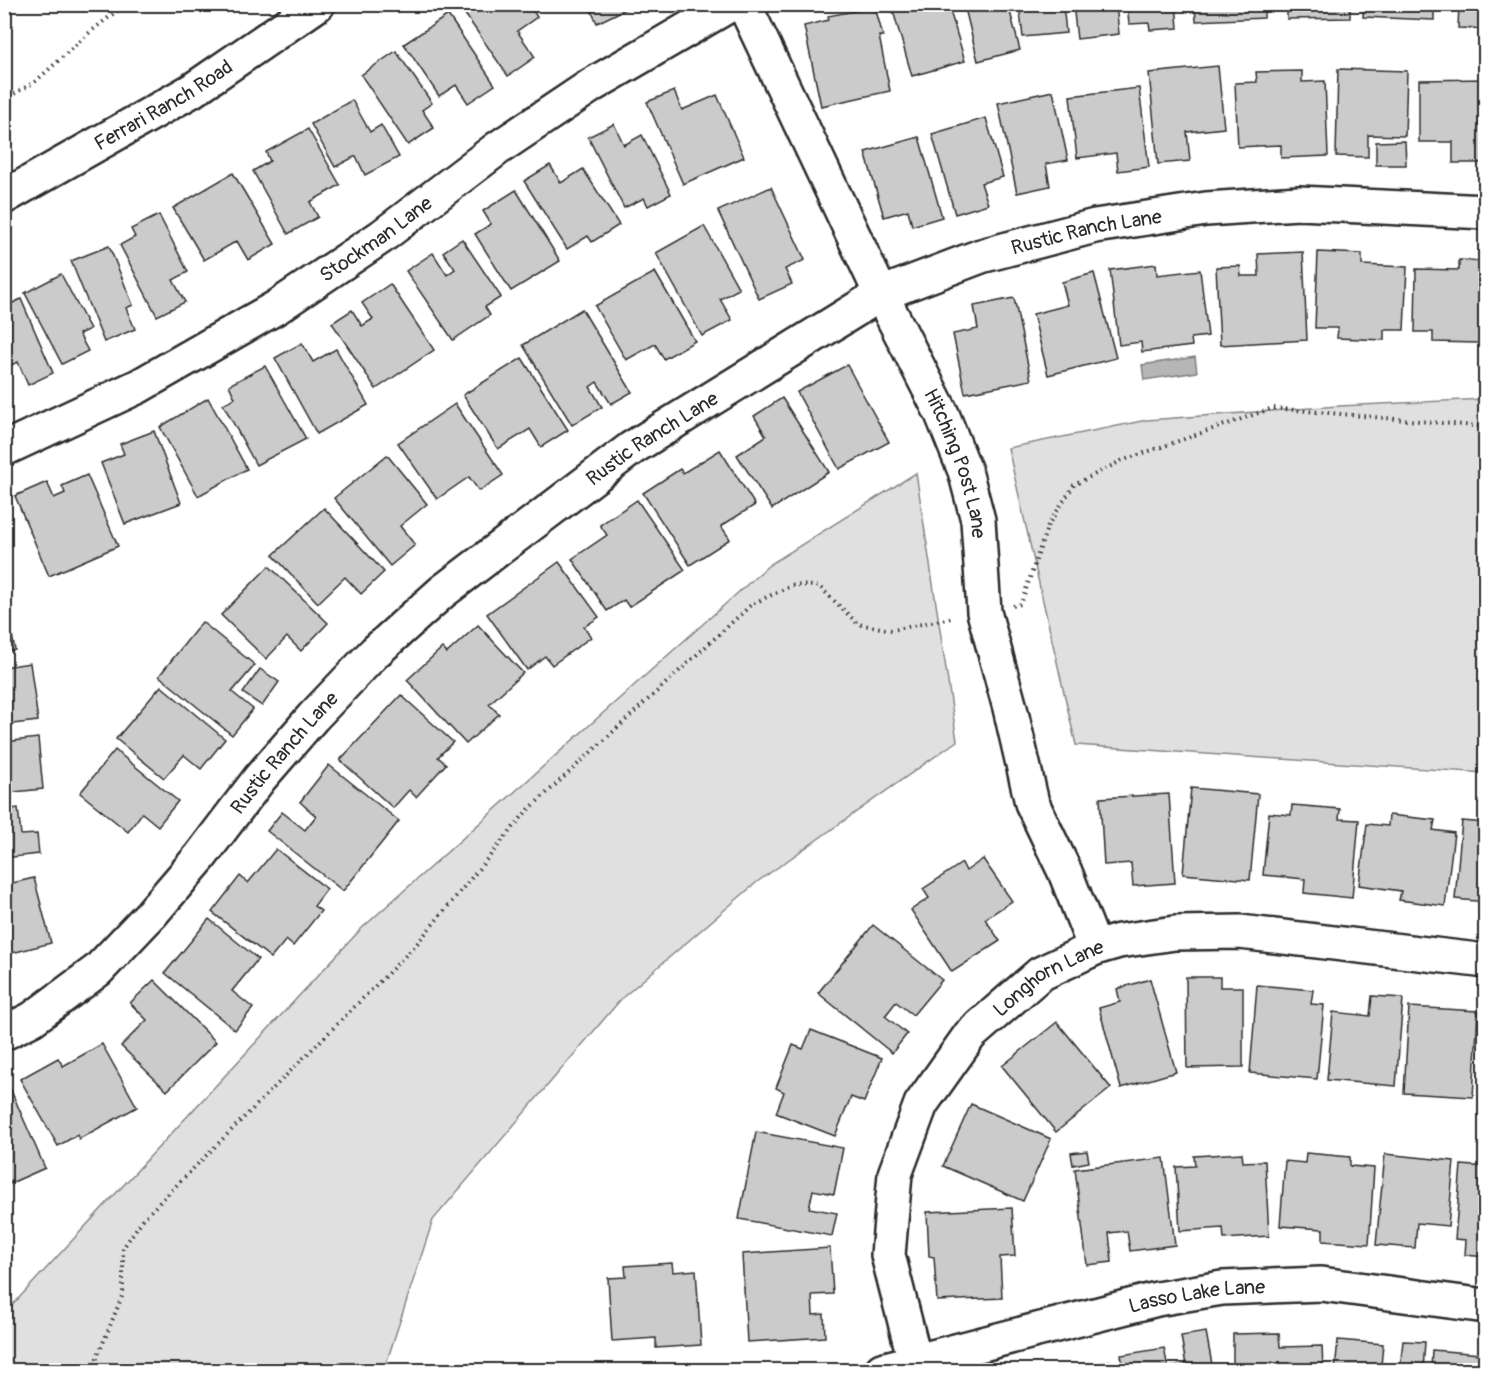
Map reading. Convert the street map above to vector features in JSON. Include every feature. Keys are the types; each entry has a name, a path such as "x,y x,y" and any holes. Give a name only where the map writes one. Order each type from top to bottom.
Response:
{"street":[{"name":"Ferrari Ranch Road","path":"4,197 191,91 318,4"},
{"name":"Stockman Lane","path":"4,449 139,386 277,307 381,237 498,148 592,85 731,4"},
{"name":"Hitching Post Lane","path":"744,4 881,294 942,414 965,471 978,520 984,612 1010,708 1032,803 1065,872 1095,948"},
{"name":"Rustic Ranch Lane","path":"4,1033 32,1019 99,970 200,857 260,778 313,717 375,652 442,592 632,448 881,294 981,256 1095,226 1206,209 1299,202 1485,212"},
{"name":"Longhorn Lane","path":"915,1361 888,1255 895,1174 921,1104 970,1035 1040,974 1095,948 1119,940 1175,933 1240,932 1485,961"},
{"name":"Lasso Lake Lane","path":"882,1371 1157,1299 1222,1288 1321,1284 1485,1306"}],"path":[{"path":"4,100 36,81 90,32 126,4"},
{"path":"1006,607 1021,604 1048,525 1074,485 1121,461 1273,408 1485,427"},
{"path":"92,1371 123,1294 123,1248 143,1219 415,946 526,812 752,604 793,585 819,586 858,624 892,630 951,618"}],"shaded area":[{"path":"1195,357 1197,372 1144,380 1142,365"},
{"path":"1485,399 1485,773 1076,745 1008,448 1147,420 1339,406"},
{"path":"916,473 957,741 757,882 622,998 433,1220 384,1370 5,1370 5,1313 361,929 769,565"}],"building":[{"path":"458,4 529,4 537,17 517,31 535,57 508,76"},
{"path":"588,4 636,4 597,23"},
{"path":"891,4 948,4 965,61 912,76"},
{"path":"964,4 1008,4 1020,50 978,61"},
{"path":"1019,4 1063,4 1066,33 1023,37"},
{"path":"1073,4 1116,4 1119,34 1077,39"},
{"path":"1127,4 1176,4 1178,28 1150,30 1149,23 1129,24"},
{"path":"1195,4 1264,4 1264,18 1196,21"},
{"path":"1287,4 1350,4 1350,18 1287,19"},
{"path":"1364,4 1434,4 1434,20 1363,17"},
{"path":"1459,4 1486,4 1486,29 1458,28"},
{"path":"875,7 883,36 879,36 890,91 821,106 804,26 829,20 828,16"},
{"path":"448,15 495,85 468,103 456,85 439,96 404,44"},
{"path":"396,51 432,103 422,110 434,128 408,145 361,75"},
{"path":"1218,66 1224,128 1187,132 1190,161 1158,164 1149,73"},
{"path":"1338,69 1407,71 1405,136 1368,135 1368,157 1336,156"},
{"path":"1302,71 1302,82 1325,81 1328,156 1281,158 1281,145 1238,147 1235,83 1257,82 1256,72"},
{"path":"1486,79 1486,163 1453,163 1453,142 1419,142 1419,80"},
{"path":"1139,88 1149,167 1118,171 1116,153 1077,158 1070,96"},
{"path":"674,91 682,110 717,95 744,157 683,184 647,102"},
{"path":"1053,91 1068,160 1046,164 1050,186 1017,193 998,103"},
{"path":"352,100 370,132 381,125 399,157 365,175 356,156 335,167 311,124"},
{"path":"986,118 1003,177 981,183 988,204 955,214 932,134"},
{"path":"614,124 624,145 642,135 671,194 648,206 644,198 624,208 588,137"},
{"path":"308,129 340,185 310,202 318,217 288,234 253,171 270,161 266,152"},
{"path":"919,137 942,217 912,226 908,210 884,217 865,152"},
{"path":"1405,141 1406,165 1376,165 1376,142"},
{"path":"550,165 561,183 583,169 619,225 592,242 588,236 567,249 524,181"},
{"path":"233,173 275,244 248,260 237,241 204,260 173,208"},
{"path":"771,187 805,260 785,269 792,284 759,299 718,211"},
{"path":"516,190 560,261 511,291 475,234 491,224 483,211"},
{"path":"159,215 188,272 173,280 185,302 157,316 120,245 135,237 131,229"},
{"path":"704,226 739,289 720,299 732,320 702,336 656,253"},
{"path":"462,239 501,297 485,307 490,315 453,340 406,271 433,253 447,275 455,269 443,252"},
{"path":"109,246 133,305 126,308 135,329 104,342 71,261"},
{"path":"1303,252 1307,340 1220,345 1216,267 1240,266 1241,276 1259,276 1258,254"},
{"path":"1318,252 1362,254 1362,265 1407,267 1404,330 1384,330 1384,340 1337,338 1338,328 1315,328"},
{"path":"1459,260 1486,261 1486,334 1480,334 1479,343 1433,342 1433,332 1415,332 1416,269 1459,270"},
{"path":"1156,264 1157,275 1200,270 1208,336 1191,338 1192,346 1142,352 1141,342 1119,345 1110,270"},
{"path":"655,272 695,341 664,359 655,344 626,360 595,306"},
{"path":"1094,273 1116,358 1048,375 1033,314 1068,305 1062,282"},
{"path":"61,274 90,329 79,334 88,351 62,364 25,293"},
{"path":"390,284 434,350 376,389 332,323 352,310 362,326 373,319 362,303"},
{"path":"1014,298 1031,380 965,393 953,334 978,329 974,306"},
{"path":"21,299 53,373 28,385 18,362 4,368 4,307"},
{"path":"582,309 632,392 611,404 597,382 590,387 602,407 572,425 523,345"},
{"path":"302,343 313,362 336,349 368,405 317,434 275,358"},
{"path":"522,358 568,430 541,447 530,429 498,449 463,395"},
{"path":"847,365 889,442 839,469 797,392"},
{"path":"265,366 306,439 256,465 223,404 235,398 229,385"},
{"path":"208,398 247,469 198,496 160,427"},
{"path":"782,398 829,472 772,509 737,455 766,436 754,416"},
{"path":"455,404 503,475 479,491 469,477 437,499 398,443"},
{"path":"154,431 181,503 125,524 101,463 124,454 120,444"},
{"path":"720,450 755,505 721,526 730,539 690,565 643,493 680,469 683,473"},
{"path":"387,455 427,504 400,526 415,545 390,566 334,498"},
{"path":"87,475 118,546 49,576 15,496 47,482 54,498 65,493 62,486"},
{"path":"637,500 685,570 629,607 624,600 607,611 572,559 607,535 600,525"},
{"path":"324,508 384,572 361,594 345,577 318,603 273,555"},
{"path":"559,562 599,617 584,627 591,637 552,665 545,656 527,670 487,614"},
{"path":"269,566 328,623 301,651 287,637 266,659 221,615"},
{"path":"4,597 15,650 4,653"},
{"path":"202,622 255,665 232,692 253,709 232,735 159,676"},
{"path":"478,625 523,673 489,704 499,714 466,744 407,680 442,648 447,653"},
{"path":"30,663 38,721 4,725 4,667"},
{"path":"260,669 279,682 262,706 243,693"},
{"path":"161,686 225,739 201,769 184,755 164,778 116,739"},
{"path":"401,695 453,742 438,757 446,764 416,797 409,790 393,808 340,760"},
{"path":"38,738 43,789 4,793 4,742"},
{"path":"115,750 178,801 158,826 142,813 128,832 80,793"},
{"path":"329,765 399,821 343,891 267,831 282,812 305,830 316,816 300,802"},
{"path":"1191,788 1258,794 1250,880 1183,874"},
{"path":"1169,794 1175,883 1133,886 1131,863 1104,865 1100,798"},
{"path":"1292,805 1340,809 1339,819 1359,820 1352,898 1304,893 1305,879 1263,875 1269,813 1291,815"},
{"path":"18,808 21,835 37,834 39,854 4,858 4,810"},
{"path":"1389,815 1435,820 1433,830 1454,833 1445,906 1399,900 1401,891 1359,885 1367,824 1388,826"},
{"path":"1462,821 1486,823 1486,902 1455,899"},
{"path":"276,849 327,889 314,906 321,911 293,946 286,940 271,958 212,912 240,876 248,883"},
{"path":"983,859 1012,901 985,919 1000,941 952,972 911,910 929,898 923,889 962,863 966,871"},
{"path":"34,878 51,943 4,955 4,885"},
{"path":"209,919 258,959 232,991 253,1008 235,1030 165,973"},
{"path":"873,925 942,980 913,1015 896,1002 885,1016 907,1034 892,1053 818,993"},
{"path":"1186,977 1220,977 1220,987 1243,987 1243,1067 1187,1068"},
{"path":"1150,979 1176,1072 1121,1088 1099,1008 1120,1002 1117,989"},
{"path":"154,980 216,1042 167,1091 121,1046 147,1020 130,1003"},
{"path":"1257,985 1313,990 1311,1004 1324,1005 1317,1079 1250,1073"},
{"path":"1372,996 1403,998 1396,1086 1327,1080 1333,1012 1370,1016"},
{"path":"1409,1007 1478,1011 1473,1097 1404,1093"},
{"path":"1057,1022 1111,1088 1056,1132 1002,1066"},
{"path":"811,1030 882,1058 864,1102 851,1097 835,1136 776,1113 784,1092 776,1088 793,1045 803,1049"},
{"path":"1486,1043 1486,1102 1480,1102"},
{"path":"102,1044 137,1107 79,1139 77,1135 58,1146 20,1079 58,1058 63,1066"},
{"path":"9,1086 45,1168 4,1186 4,1088"},
{"path":"971,1104 1051,1139 1023,1201 943,1166"},
{"path":"756,1132 843,1148 834,1194 813,1190 809,1208 837,1213 832,1236 739,1219"},
{"path":"1087,1151 1089,1162 1073,1165 1071,1153"},
{"path":"1242,1153 1243,1162 1265,1161 1269,1236 1224,1239 1223,1228 1180,1231 1176,1167 1195,1166 1194,1156"},
{"path":"1306,1153 1350,1157 1350,1166 1374,1168 1369,1244 1323,1241 1323,1229 1280,1226 1285,1161 1305,1163"},
{"path":"1385,1154 1454,1161 1448,1226 1417,1223 1415,1248 1376,1245"},
{"path":"1164,1158 1175,1245 1130,1251 1127,1231 1109,1233 1112,1262 1087,1265 1075,1169"},
{"path":"1461,1165 1486,1167 1486,1257 1465,1255 1466,1240 1455,1239"},
{"path":"1012,1208 1015,1256 1000,1257 1002,1298 937,1301 934,1257 929,1256 927,1212"},
{"path":"830,1248 833,1294 812,1295 813,1315 824,1314 825,1337 747,1342 742,1254"},
{"path":"672,1263 673,1272 696,1270 701,1345 656,1348 656,1338 612,1341 608,1278 626,1277 625,1266"},
{"path":"1206,1332 1213,1370 1124,1370 1121,1355 1164,1348 1168,1368 1186,1365 1181,1336"},
{"path":"1279,1333 1280,1347 1322,1346 1323,1370 1233,1370 1233,1334"},
{"path":"1338,1340 1383,1344 1381,1366 1400,1368 1403,1341 1425,1342 1423,1370 1335,1370"},
{"path":"1432,1350 1481,1354 1479,1370 1431,1370"},
{"path":"1110,1361 1112,1370 1069,1370"}]}
